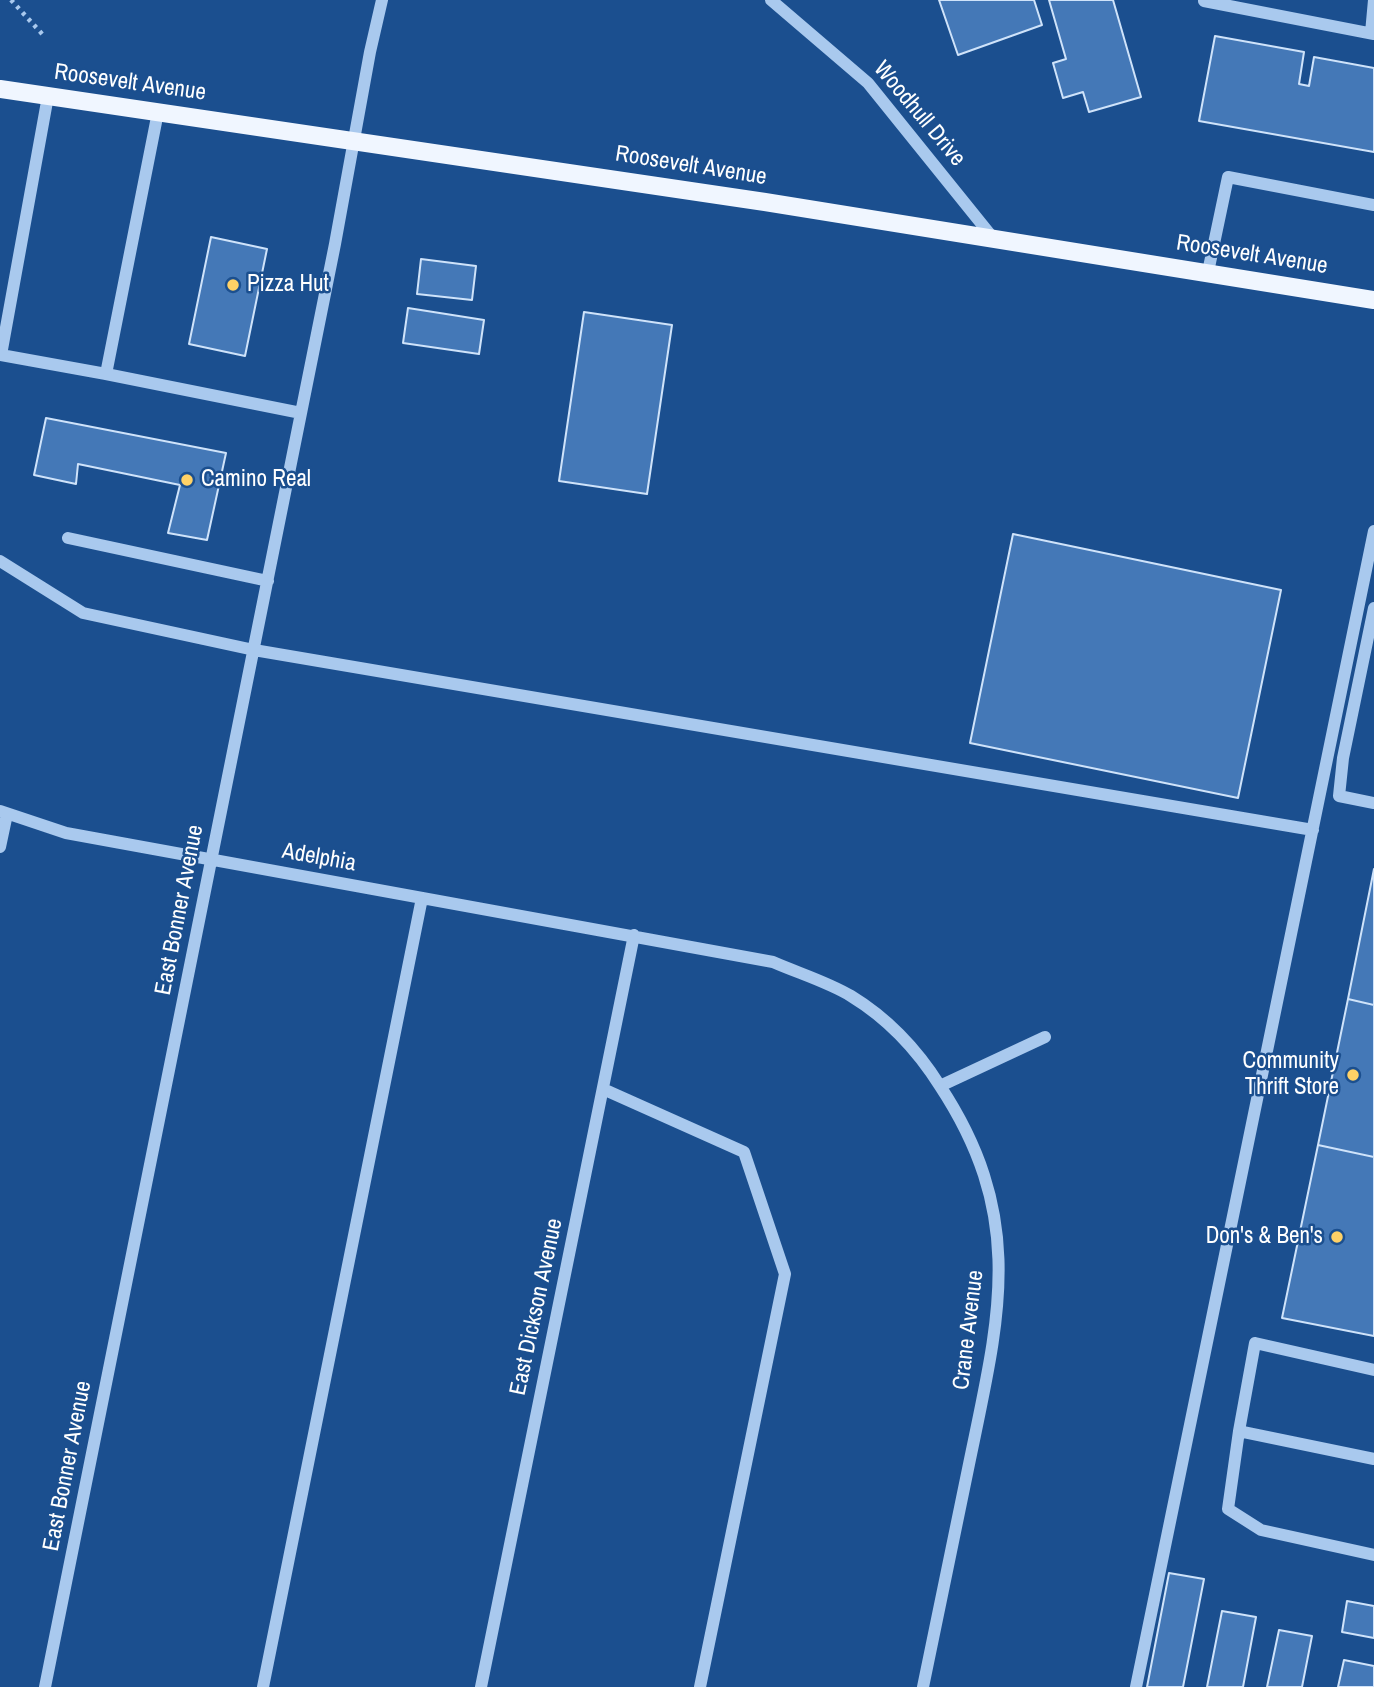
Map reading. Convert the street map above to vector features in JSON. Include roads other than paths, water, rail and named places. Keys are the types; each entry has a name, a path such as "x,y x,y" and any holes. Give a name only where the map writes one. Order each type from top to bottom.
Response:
{"main road":[{"name":"Roosevelt Avenue","path":"0,89 993,238 1374,300"}],"street":[{"name":"East Bonner Avenue","path":"45,1687 382,0"},
{"name":"Woodhull Drive","path":"771,0 868,83 993,238"},
{"path":"1204,1 1372,34 1374,0"},
{"path":"48,96 7,283 1,355 301,413"},
{"path":"106,374 158,112"},
{"path":"1208,272 1228,177 1374,205"},
{"path":"1136,1687 1374,531"},
{"path":"68,538 268,580"},
{"path":"0,561 83,613 254,650 1313,830"},
{"path":"1374,608 1343,758 1339,796 1374,803"},
{"path":"0,847 3,812"},
{"name":"Adelphia","path":"3,812 66,833 634,936"},
{"path":"263,1687 422,898"},
{"name":"Crane Avenue","path":"634,936 773,962 851,996 893,1029 917,1055 958,1112 973,1144 985,1177 999,1247 1000,1282 992,1352 923,1687"},
{"name":"East Dickson Avenue","path":"481,1687 634,936"},
{"path":"940,1086 1045,1037"},
{"path":"603,1089 744,1152 785,1274 700,1687"},
{"path":"1374,1370 1255,1343 1228,1509 1261,1530 1374,1555"},
{"path":"1239,1432 1374,1459"}],"place":[{"name":"Pizza Hut","path":"233,285"},
{"name":"Camino Real","path":"187,480"},
{"name":"Community Thrift Store","path":"1353,1075"},
{"name":"Don's & Ben's","path":"1337,1237"}]}
